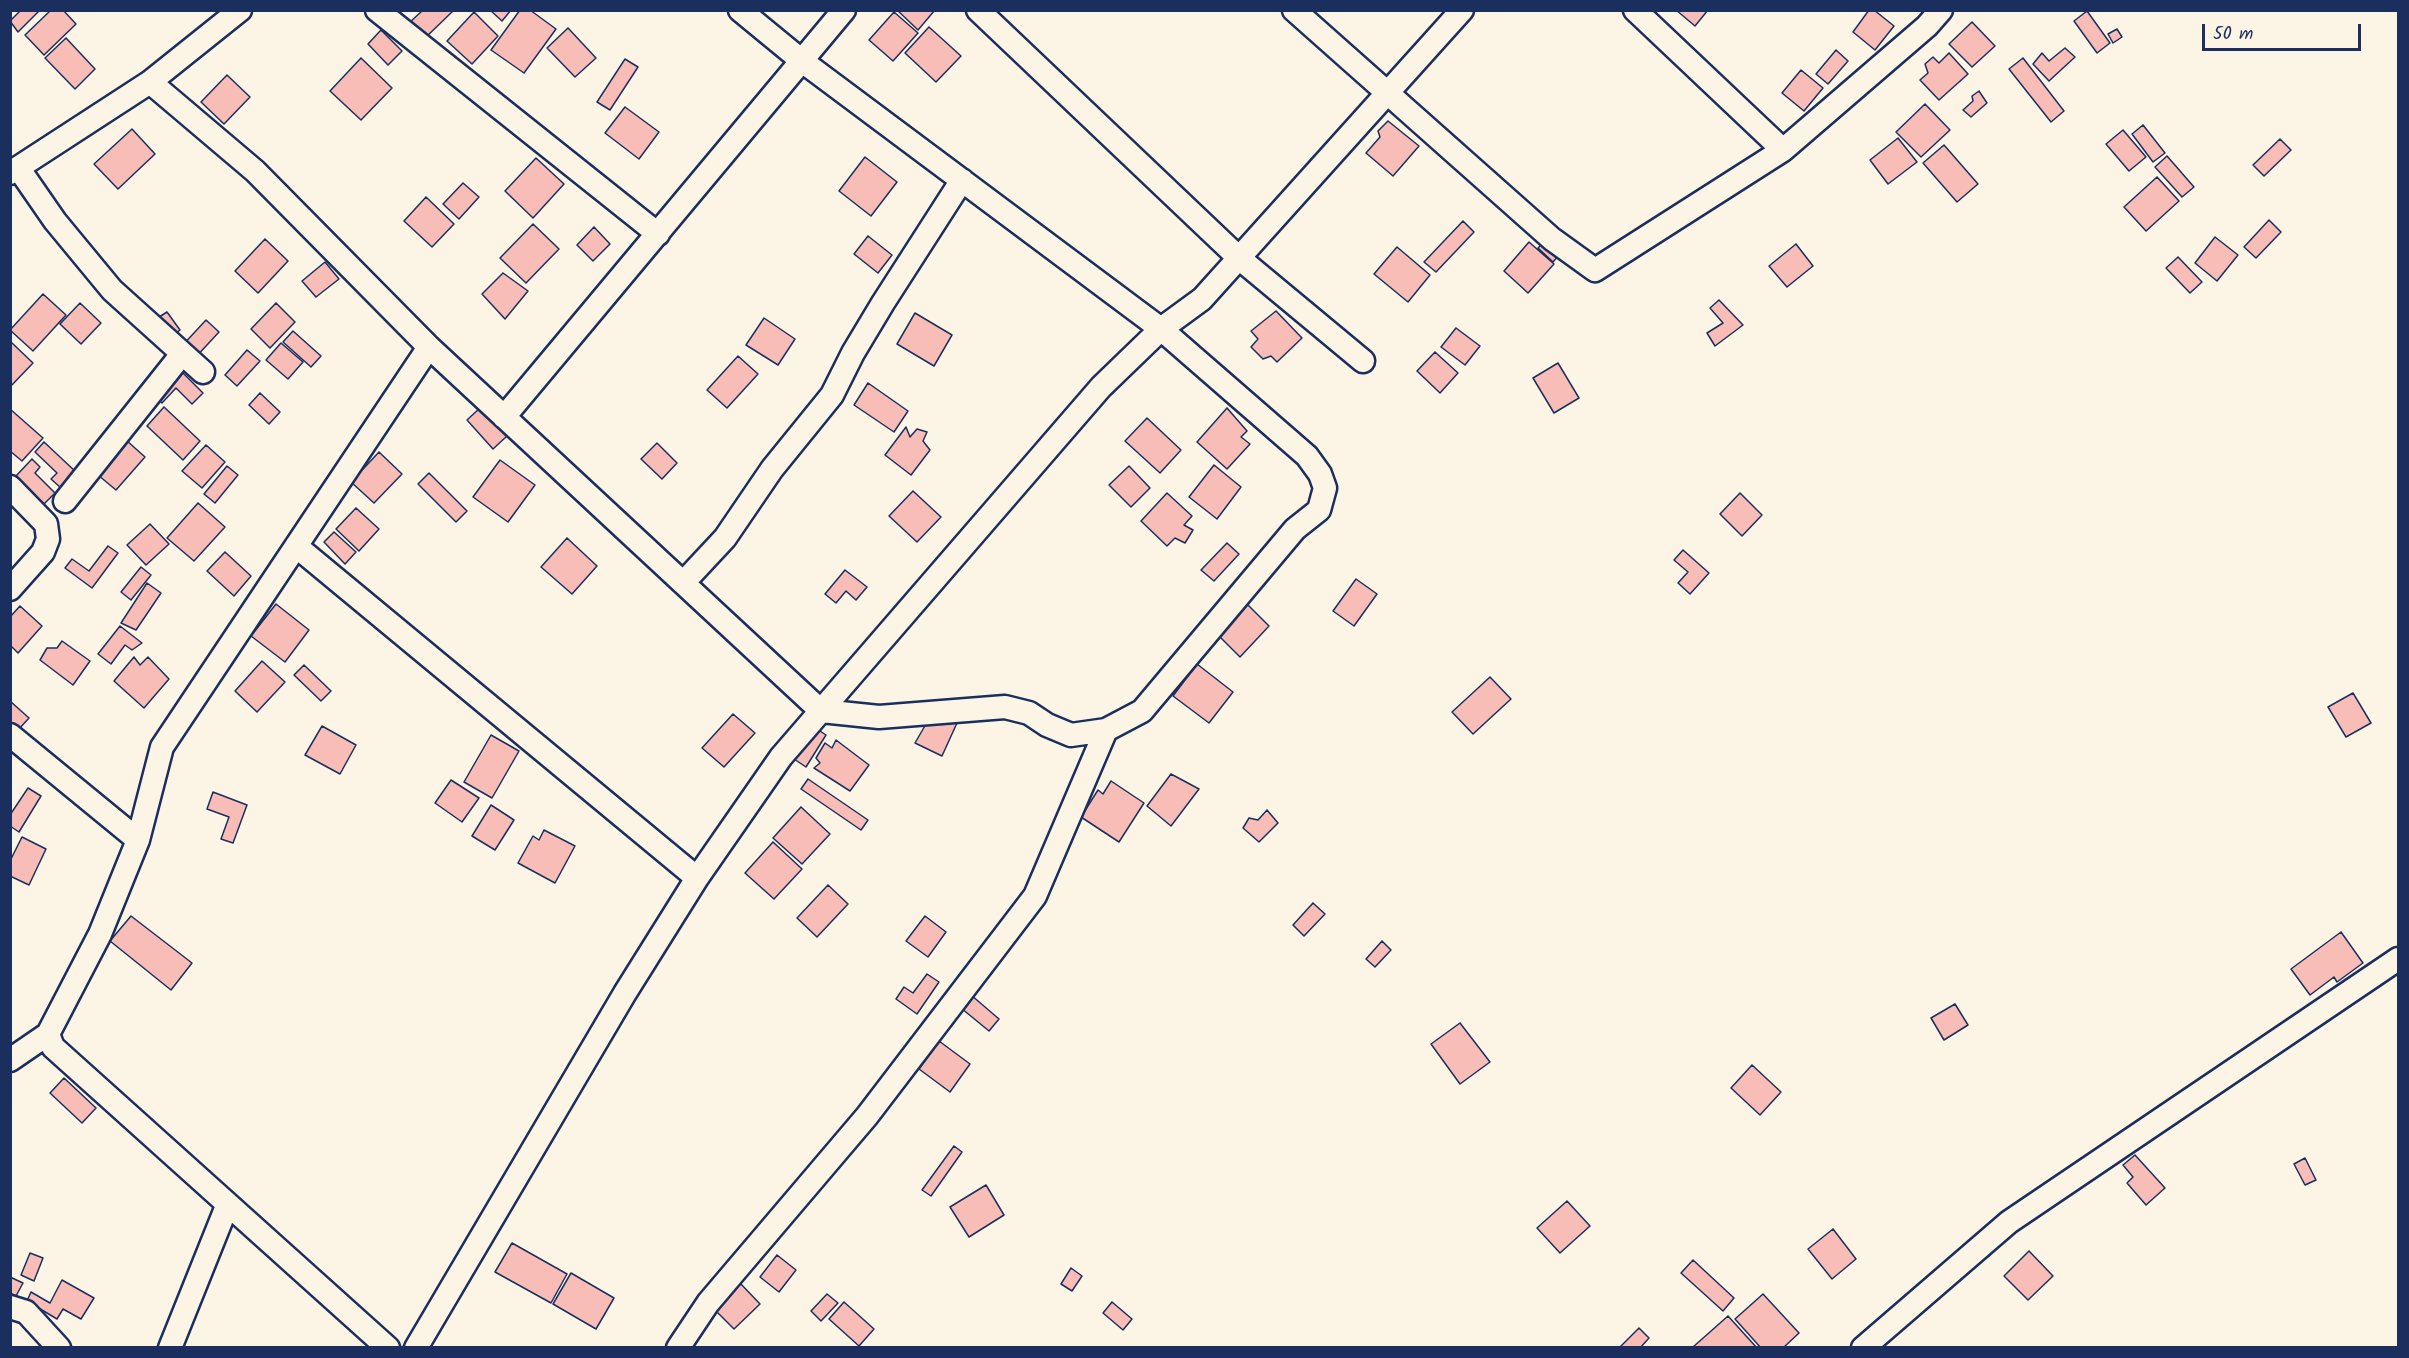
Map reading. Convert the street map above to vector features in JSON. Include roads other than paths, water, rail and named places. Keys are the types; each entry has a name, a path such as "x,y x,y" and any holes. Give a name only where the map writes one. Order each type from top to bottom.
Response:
{"street":[{"path":"377,10 658,234"},
{"path":"150,82 255,171 429,347 821,711 879,717 1005,707 1029,713 1047,725 1071,735 1106,730 1142,711 1295,529 1318,510 1325,489 1320,474 1307,456 1161,329 802,61 740,10"},
{"path":"504,417 843,10"},
{"path":"978,10 1239,258 1364,361"},
{"path":"1294,10 1552,239 1596,270 1783,150 1927,26 1941,10"},
{"path":"416,1347 625,993 697,878 781,757 1101,387 1161,329 1202,299 1462,10"},
{"path":"1635,10 1783,150"},
{"path":"203,372 112,290 15,171 150,82 226,15"},
{"path":"683,583 725,538 772,470 832,394 859,343 962,180"},
{"path":"10,1060 48,1034 100,934 138,840 162,747 429,347"},
{"path":"65,501 182,354"},
{"path":"10,487 46,524 48,539 43,552 10,589"},
{"path":"296,546 697,878"},
{"path":"678,1347 708,1303 867,1116 1035,896 1106,730"},
{"path":"10,735 138,840"},
{"path":"1863,1347 2009,1222 2398,959"},
{"path":"48,1034 53,1047 227,1206 388,1347"},
{"path":"170,1347 227,1206"},
{"path":"10,1307 26,1312 59,1347"}]}
